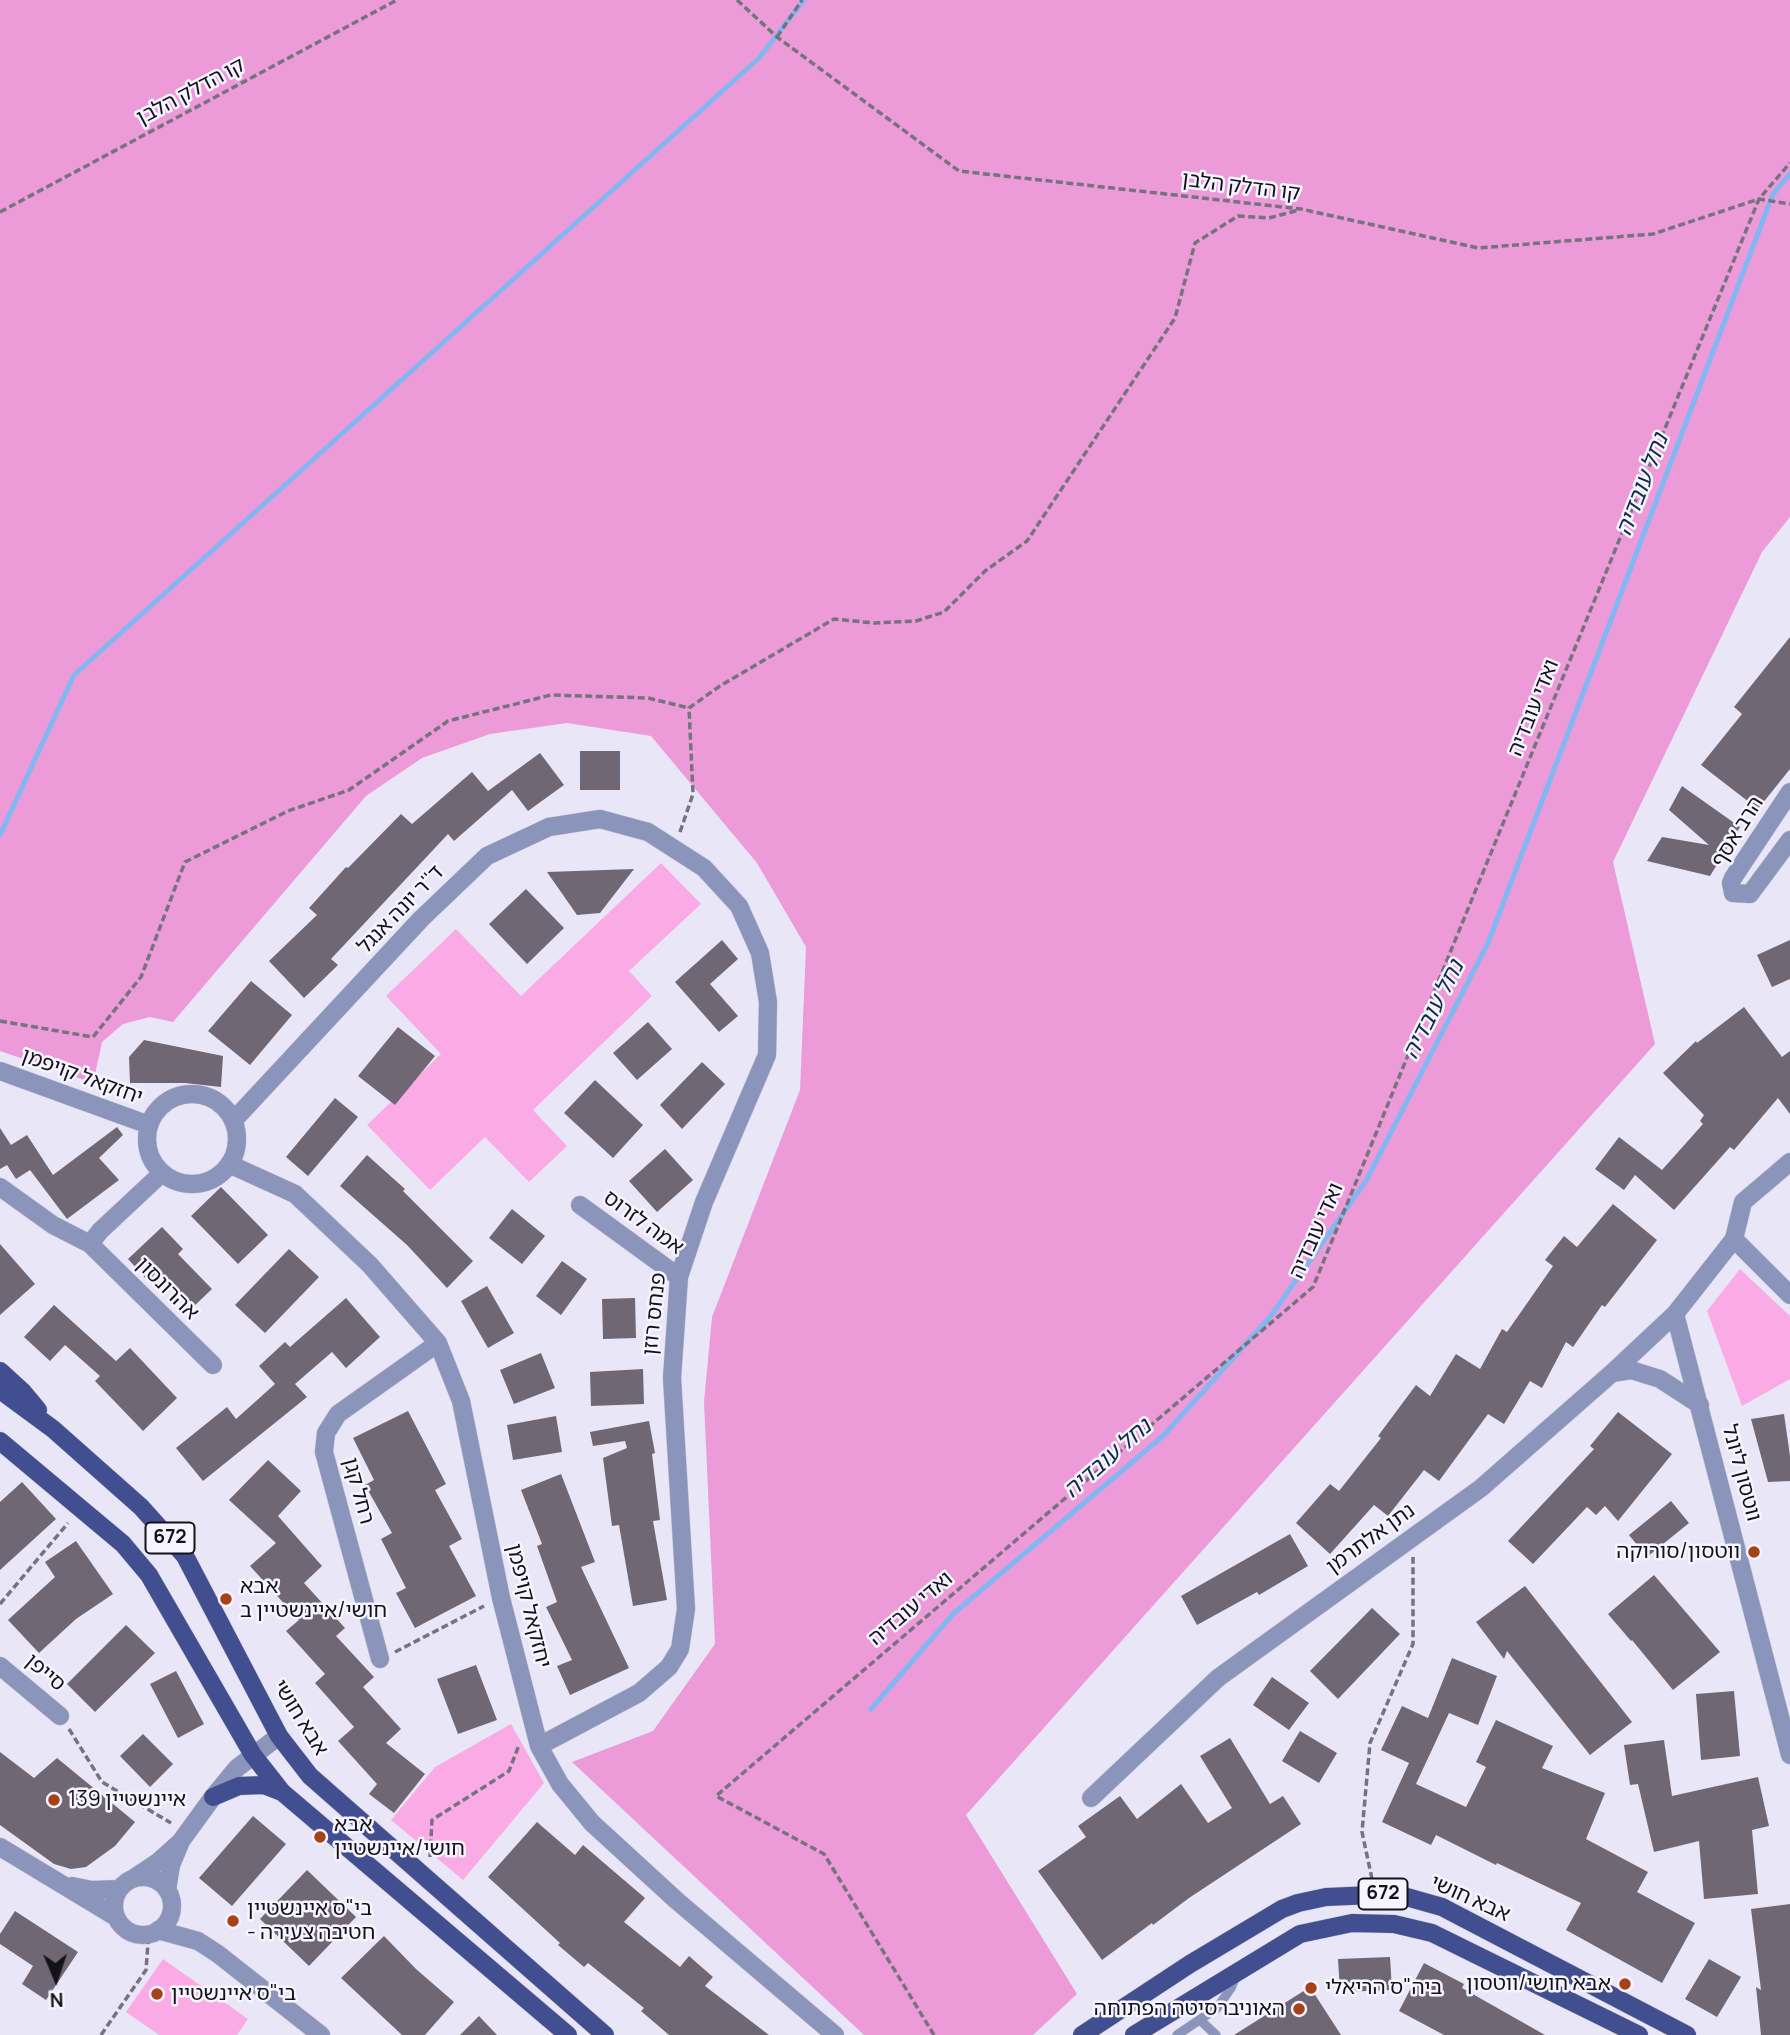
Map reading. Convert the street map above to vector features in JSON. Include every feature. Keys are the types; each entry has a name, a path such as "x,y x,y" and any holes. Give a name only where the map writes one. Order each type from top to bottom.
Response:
{"main road":[{"path":"0,1371 23,1392 53,1429"},
{"name":"אבא חושי","path":"0,1391 53,1429 141,1507 185,1556 279,1736 310,1776 605,2035"},
{"name":"672","path":"0,1441 123,1544 149,1575 254,1755 282,1792 568,2035"},
{"path":"213,1797 239,1786 264,1785 282,1792"},
{"name":"אבא חושי","path":"1083,2035 1190,1964 1282,1909 1326,1897 1376,1894 1396,1894 1441,1907 1688,2035"},
{"name":"672","path":"1134,2035 1238,1969 1300,1934 1352,1923 1395,1924 1432,1933 1639,2035"}],"street":[{"name":"הרב אסף","path":"1790,792 1733,878 1733,893 1750,894 1790,840"},
{"name":"ד''ר יונה אנגל","path":"233,1121 421,919 487,856 550,827 600,819 648,832"},
{"name":"פנחס רוזן","path":"539,1746 639,1693 669,1667 680,1649 685,1609 672,1378 679,1277 704,1202 767,1055 768,1002 760,953 739,906 704,868 648,832"},
{"name":"יחזקאל קויפמן","path":"0,1072 149,1125"},
{"path":"182,1095 213,1099 225,1108 233,1121 237,1136 236,1151 219,1175 205,1182 183,1182 162,1173 148,1151 149,1125 156,1111 168,1101 182,1095"},
{"path":"1790,1162 1743,1202 1734,1238 1790,1295"},
{"name":"יחזקאל קויפמן","path":"229,1164 295,1194 370,1265 438,1343 461,1401 501,1598 539,1746 560,1784 592,1822 676,1900 835,2035"},
{"path":"90,1244 100,1231 162,1173"},
{"name":"אהרונסון","path":"0,1187 53,1225 90,1244 213,1365"},
{"name":"אמה לזרוס","path":"580,1205 679,1277"},
{"name":"נתן אלתרמן","path":"1091,1798 1218,1678 1481,1488 1675,1314 1734,1238"},
{"name":"ווטסון ליונל","path":"1675,1314 1790,1755"},
{"name":"רחל קגן","path":"380,1659 324,1452 326,1433 338,1414 438,1343"},
{"name":"ווטסון ליונל","path":"1612,1373 1631,1370 1660,1379 1700,1405"},
{"name":"סייפן","path":"0,1665 60,1716"},
{"path":"279,1736 237,1769 184,1837 158,1862 119,1889 115,1898 116,1917 121,1926 129,1931 191,1938 218,1954 321,2035"},
{"path":"153,1932 170,1917 172,1908 167,1890 171,1865 184,1837"},
{"path":"0,1847 116,1917"},
{"path":"134,1878 153,1879 167,1890"},
{"path":"59,1882 92,1890 119,1889"}],"lane":[{"path":"1177,2035 1223,2001 1238,1969"},
{"path":"1200,2020 1216,2035"}],"path":[{"name":"קו הדלק הלבן","path":"0,212 397,0"},
{"name":"קו הדלק הלבן","path":"737,0 777,37 959,170 1301,209 1478,248 1653,234 1759,199 1790,204"},
{"path":"777,37 802,0"},
{"name":"ואדי עובדיה","path":"934,2035 824,1854 716,1796 1313,1287 1759,199 1790,163"},
{"path":"0,1021 93,1037 141,977 185,862 288,811 349,790 448,721 551,695 648,698 689,708 719,686 834,619 874,623 916,621 944,612 985,571 1027,541 1175,318 1195,243 1238,216 1269,218 1301,209"},
{"path":"674,849 693,794 689,708"},
{"path":"0,1604 62,1530"},
{"path":"1376,1894 1362,1832 1370,1743 1413,1644 1412,1538"},
{"path":"380,1659 501,1598"},
{"path":"60,1716 102,1782 184,1837"},
{"path":"429,1881 432,1820 509,1770"},
{"path":"101,2035 146,1970 153,1932"}],"shaded area":[{"path":"0,0 1790,0 1790,517 1762,552 1613,862 1655,1044 966,1815 1077,1994 1033,2035 864,2035 572,1762 653,1731 715,1644 704,1402 712,1317 800,1090 806,947 757,863 651,736 567,723 490,734 422,758 366,796 173,1022 150,1017 123,1024 102,1042 93,1083 0,1051"},
{"path":"661,863 701,904 629,971 652,996 533,1110 567,1146 529,1182 485,1137 430,1190 367,1125 441,1054 386,996 456,929 521,996"},
{"path":"1740,1269 1790,1316 1790,1379 1742,1406 1707,1311"},
{"path":"511,1724 544,1783 463,1880 391,1820 435,1767"},
{"path":"163,1959 248,2019 237,2035 159,2035 126,2012"}],"building":[{"path":"1790,637 1790,769 1758,809 1701,765 1742,714 1734,707"},
{"path":"580,751 620,751 620,790 580,790"},
{"path":"540,753 564,785 528,811 512,790 454,841 448,834 331,959 338,965 304,998 269,961 317,915 309,908 346,867 348,868 401,814 412,824 472,772 488,791"},
{"path":"1682,786 1740,827 1710,876 1647,861 1662,837 1709,845 1669,810"},
{"path":"634,869 600,913 577,915 547,872"},
{"path":"526,889 564,928 527,964 489,924"},
{"path":"722,940 738,959 710,984 738,1016 719,1032 675,982"},
{"path":"1790,940 1790,979 1772,987 1757,955"},
{"path":"251,981 292,1015 250,1065 208,1031"},
{"path":"1744,1007 1782,1057 1790,1051 1790,1114 1778,1098 1734,1150 1730,1147 1674,1210 1635,1175 1624,1190 1595,1169 1619,1137 1662,1170 1703,1124 1700,1121 1704,1115 1663,1073 1696,1041 1697,1043"},
{"path":"648,1022 672,1049 637,1080 613,1053"},
{"path":"398,1027 435,1056 395,1105 358,1076"},
{"path":"144,1040 223,1056 221,1087 185,1083 130,1083 129,1057"},
{"path":"702,1062 725,1084 682,1129 660,1105"},
{"path":"595,1080 643,1125 613,1158 564,1113"},
{"path":"335,1098 358,1117 308,1176 286,1157"},
{"path":"117,1127 123,1135 99,1158 119,1180 67,1219 30,1170 16,1179 7,1165 0,1169 0,1128 11,1145 27,1135 53,1175"},
{"path":"665,1149 693,1180 657,1212 629,1181"},
{"path":"367,1155 405,1189 403,1191 473,1261 447,1288 407,1245 340,1186"},
{"path":"221,1187 268,1235 238,1264 191,1216"},
{"path":"1613,1204 1657,1240 1605,1307 1602,1305 1573,1347 1566,1342 1542,1388 1530,1381 1504,1424 1488,1414 1439,1481 1424,1470 1388,1516 1374,1505 1330,1554 1296,1523 1330,1484 1339,1491 1381,1438 1378,1436 1416,1385 1430,1396 1456,1354 1480,1369 1502,1329 1507,1332 1553,1266 1545,1260 1564,1236 1577,1247"},
{"path":"512,1209 545,1236 522,1264 489,1238"},
{"path":"162,1227 183,1249 178,1254 212,1289 191,1309 156,1273 148,1281 128,1259"},
{"path":"0,1244 35,1284 0,1315"},
{"path":"289,1249 319,1277 265,1333 235,1305"},
{"path":"562,1261 587,1279 561,1315 536,1296"},
{"path":"487,1286 514,1333 488,1348 461,1301"},
{"path":"346,1298 380,1337 346,1368 332,1352 295,1384 307,1397 203,1481 176,1448 227,1407 236,1419 275,1384 259,1366 285,1342 290,1347"},
{"path":"635,1298 636,1338 603,1339 602,1299"},
{"path":"54,1305 116,1361 130,1348 177,1398 143,1431 95,1381 100,1376 65,1345 50,1361 24,1337"},
{"path":"541,1353 555,1388 514,1404 500,1370"},
{"path":"643,1369 644,1404 591,1406 590,1372"},
{"path":"408,1411 446,1484 435,1490 462,1539 449,1546 476,1596 415,1628 396,1593 406,1588 381,1539 392,1533 365,1485 374,1480 353,1438"},
{"path":"1618,1412 1672,1454 1618,1521 1605,1506 1596,1515 1587,1507 1533,1564 1508,1541 1594,1449 1590,1446"},
{"path":"1784,1414 1790,1456 1790,1481 1768,1482 1751,1419"},
{"path":"556,1416 562,1452 513,1460 507,1425"},
{"path":"649,1421 655,1453 652,1454 660,1520 653,1521 667,1600 633,1606 619,1525 612,1526 603,1458 627,1448 625,1441 593,1446 590,1432"},
{"path":"268,1460 301,1491 278,1516 322,1566 304,1583 345,1628 336,1636 374,1677 363,1687 401,1729 386,1743 425,1774 394,1813 369,1794 377,1784 338,1741 354,1727 315,1683 325,1674 286,1631 299,1620 250,1566 276,1543 229,1500"},
{"path":"561,1474 595,1562 581,1567 629,1668 570,1695 557,1666 572,1660 546,1607 557,1602 537,1546 542,1544 521,1490"},
{"path":"22,1482 56,1519 0,1570 0,1502"},
{"path":"1671,1501 1689,1523 1647,1557 1629,1535"},
{"path":"1290,1534 1308,1566 1259,1595 1257,1592 1197,1625 1181,1596"},
{"path":"76,1541 113,1594 76,1619 39,1653 8,1620 55,1577 45,1562"},
{"path":"1654,1575 1720,1652 1673,1690 1608,1614"},
{"path":"1525,1586 1632,1722 1590,1755 1507,1651 1504,1659 1476,1622"},
{"path":"1372,1608 1400,1634 1338,1699 1310,1671"},
{"path":"126,1625 155,1653 95,1712 67,1684"},
{"path":"1452,1658 1497,1676 1478,1725 1449,1713 1416,1784 1466,1807 1486,1767 1476,1762 1496,1720 1553,1746 1542,1768 1605,1793 1586,1839 1648,1872 1637,1892 1695,1923 1662,1983 1566,1930 1581,1903 1436,1835 1431,1845 1382,1822 1409,1763 1381,1750 1402,1706 1428,1718"},
{"path":"476,1665 497,1720 458,1734 437,1679"},
{"path":"176,1671 204,1724 178,1738 150,1684"},
{"path":"1272,1677 1309,1703 1289,1730 1253,1705"},
{"path":"1734,1691 1740,1756 1701,1760 1696,1694"},
{"path":"1300,1731 1337,1753 1319,1783 1282,1761"},
{"path":"143,1734 173,1764 150,1787 120,1756"},
{"path":"1230,1738 1270,1804 1283,1796 1301,1824 1153,1925 1152,1923 1102,1960 1038,1871 1086,1837 1078,1826 1120,1796 1137,1819 1181,1784 1208,1823 1232,1808 1200,1756"},
{"path":"1664,1740 1672,1796 1758,1777 1769,1826 1752,1830 1758,1894 1704,1899 1699,1841 1654,1852 1638,1784 1630,1785 1624,1745"},
{"name":"איינשטיין 139","path":"0,1752 34,1778 57,1758 135,1822 115,1846 86,1867 71,1869 54,1864 0,1825"},
{"path":"253,1816 286,1844 232,1906 199,1878"},
{"path":"537,1822 575,1855 583,1845 645,1898 624,1922 680,1967 689,1956 713,1977 705,1986 769,2035 669,2035 641,2011 644,2008 588,1963 584,1967 558,1945 560,1943 488,1877"},
{"path":"307,1870 356,1917 309,1966 260,1919"},
{"path":"1790,1904 1790,2035 1761,2035 1756,1987 1761,1990 1751,1909"},
{"path":"15,1911 78,1952 46,2000 22,1984 33,1966 0,1944 0,1934"},
{"path":"384,1936 454,2002 425,2035 402,2035 341,1978"},
{"path":"1390,1957 1392,1990 1340,1992 1338,1959"},
{"path":"1709,1959 1741,1977 1717,2017 1685,1999"},
{"path":"1424,1963 1464,1984 1462,1988 1545,2035 1444,2035 1399,2011"},
{"name":"האוניברסיטה הפתוחה","path":"1310,1987 1341,2035 1234,2035"},
{"path":"479,2016 497,2035 460,2035"}],"waterway":[{"path":"0,835 74,675 759,58 804,0"},
{"name":"נחל עובדיה","path":"871,1709 953,1614 1163,1436 1270,1317 1366,1181 1488,943 1773,194 1790,174"}],"place":[{"name":"ווטסון/סורוקה","path":"1754,1552"},
{"name":"אבא חושי/איינשטיין ב","path":"226,1599"},
{"name":"איינשטיין 139","path":"54,1800"},
{"name":"אבא חושי/איינשטיין","path":"320,1837"},
{"name":"בי\"ס איינשטיין - חטיבה צעירה","path":"233,1921"},
{"name":"אבא חושי/ווטסון","path":"1625,1984"},
{"name":"ביה\"ס הריאלי","path":"1311,1988"},
{"name":"בי\"ס איינשטיין","path":"157,1994"},
{"name":"האוניברסיטה הפתוחה","path":"1299,2009"}]}
